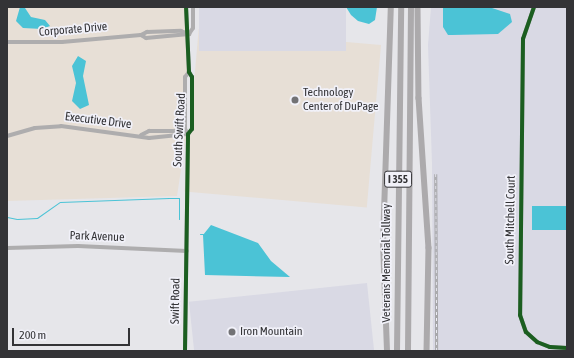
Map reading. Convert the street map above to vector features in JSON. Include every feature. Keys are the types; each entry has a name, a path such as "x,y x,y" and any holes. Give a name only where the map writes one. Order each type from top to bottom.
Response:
{"highway":[{"path":"387,351 383,243 390,7"},
{"name":"Veterans Memorial Tollway","path":"398,351 400,7"},
{"name":"Veterans Memorial Tollway","path":"408,351 411,7"},
{"path":"420,7 418,54 429,248 426,351"}],"street":[{"path":"186,7 186,28 189,34 193,28 193,7"},
{"name":"South Mitchell Court","path":"534,7 524,33 521,320 526,332 537,342 550,347 567,348"},
{"name":"Corporate Drive","path":"7,42 47,43 140,35 147,32 174,31 189,34"},
{"name":"South Swift Road","path":"187,251 188,134 185,129 185,77 189,72 189,34"},
{"name":"Executive Drive","path":"7,136 35,128 61,126 140,135 149,138 180,137 188,134"},
{"name":"Park Avenue","path":"7,248 78,246 187,251"},
{"name":"Swift Road","path":"185,351 187,251"}],"shaded area":[{"path":"7,7 188,7 186,137 177,196 7,201"},
{"path":"199,7 346,7 346,51 199,51"},
{"path":"431,7 567,7 567,351 433,351 432,164 428,45"},
{"path":"199,29 381,45 367,207 184,191"},
{"path":"367,283 374,351 194,351 189,302"}],"water":[{"path":"20,7 25,8 31,17 45,20 50,26 42,29 23,28 16,21"},
{"path":"346,7 377,7 375,20 369,24 358,21 351,15"},
{"path":"443,7 489,7 510,14 512,22 498,34 448,35 443,27"},
{"path":"78,56 86,61 83,76 89,105 80,109 72,101 76,83 72,66"},
{"path":"532,206 567,206 567,230 532,230"},
{"path":"211,225 258,243 271,261 290,277 205,275 203,235"}],"waterway":[{"path":"7,217 17,219 37,218 60,202 179,198 179,219"}],"railway":[{"path":"436,174 437,351"}],"cycle path":[{"path":"185,351 188,134 192,129 192,77 189,72 186,7"},
{"path":"534,7 523,39 520,315 526,332 537,342 550,347 567,348"}],"place":[{"name":"Technology Center of DuPage","path":"295,100"},
{"name":"Iron Mountain","path":"232,332"}]}
